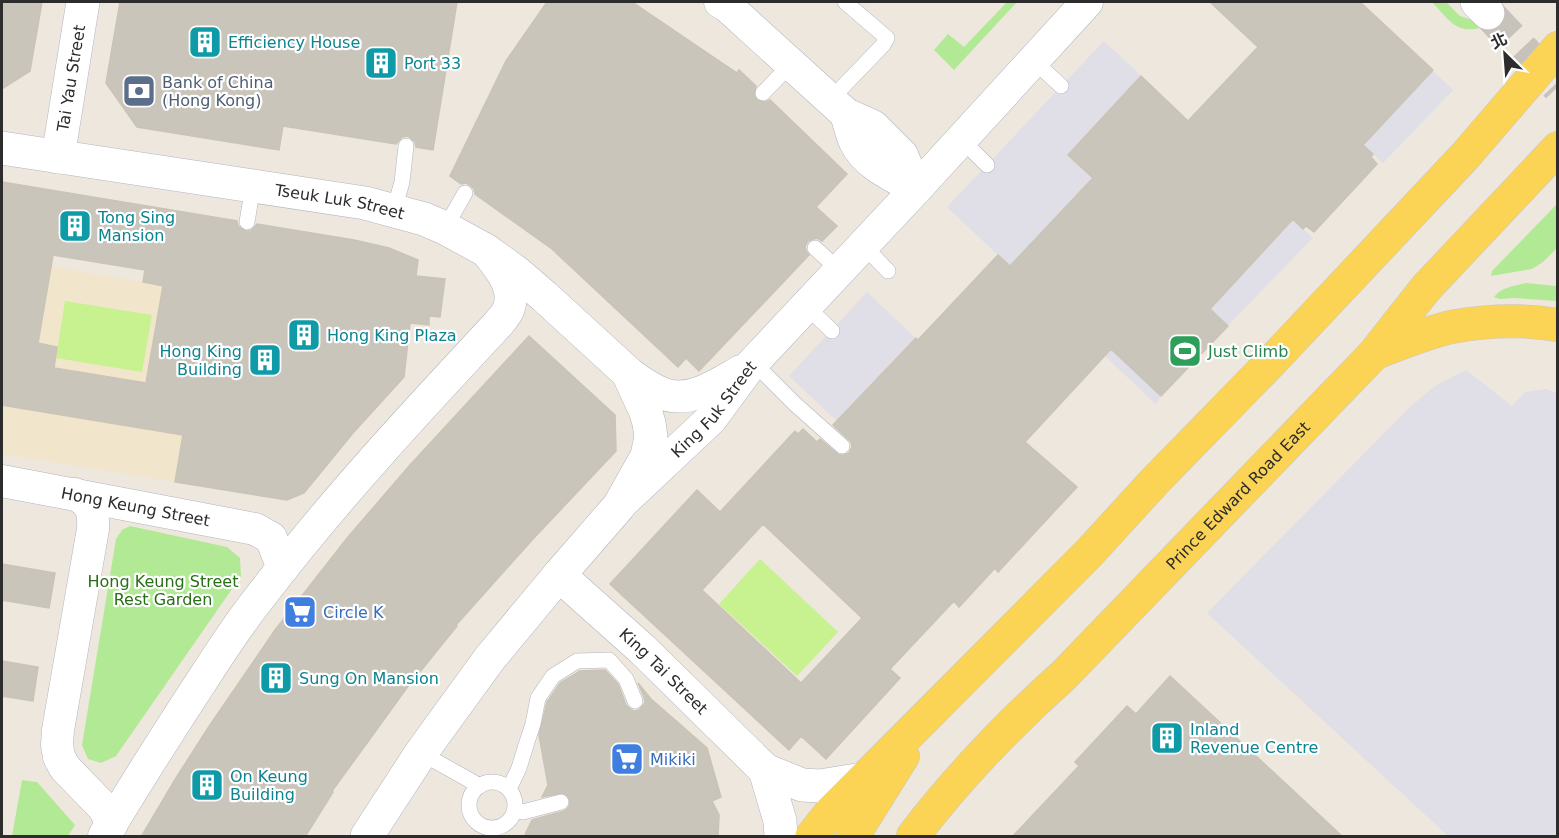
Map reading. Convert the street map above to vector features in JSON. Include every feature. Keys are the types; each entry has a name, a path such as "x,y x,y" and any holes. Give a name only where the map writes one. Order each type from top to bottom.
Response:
{"main road":[{"path":"812,837 831,812 1090,552 1154,482 1273,360 1465,156 1557,48"},
{"name":"Prince Edward Road East","path":"913,837 949,790 986,750 1023,712 1065,675 1374,354 1426,288 1557,148"},
{"path":"1374,354 1425,334 1456,327 1517,321 1557,325"},
{"path":"853,837 926,716"}],"street":[{"name":"Tai Yau Street","path":"57,157 83,2"},
{"path":"720,2 839,106 873,126 902,155 916,189"},
{"name":"King Fuk Street","path":"367,837 420,753 490,658 559,575 619,506 711,418 751,364 916,189 1087,2"},
{"name":"Tseuk Luk Street","path":"2,148 365,203 394,210 445,228 487,251 516,272 628,373 661,393 673,397 698,393 751,364"},
{"name":"Hong Keung Street","path":"108,830 158,748 260,597 392,437 498,324 508,310 511,297 507,280 487,251"},
{"name":"Tseuk Luk Street","path":"619,506 647,456 651,437 645,410 628,373"},
{"path":"2,481 75,494"},
{"name":"Hong Keung Street","path":"75,494 255,529 271,538 284,568"},
{"name":"Hong Keung Street","path":"75,494 90,504 93,529 57,746 64,768 104,808 108,830"},
{"name":"King Tai Street","path":"559,575 642,649 765,770 802,785 819,786 863,780"},
{"name":"King Tai Street","path":"765,770 780,821 781,837"}],"lane":[{"path":"839,106 887,38 845,2"},
{"path":"1034,60 1061,86"},
{"path":"763,93 791,64"},
{"path":"961,140 987,165"},
{"path":"394,210 402,182 406,146"},
{"path":"247,222 253,186"},
{"path":"445,228 465,193"},
{"path":"863,245 888,270"},
{"path":"816,248 839,270"},
{"path":"806,306 832,331"},
{"path":"751,364 842,446"},
{"path":"509,789 519,768 533,724 538,698 553,676 577,661 609,660 626,679 635,701"},
{"path":"420,753 480,786"},
{"path":"495,782 509,789 515,802 515,810 507,823 493,829 485,828 473,819 469,804 474,790 487,783 495,782"},
{"path":"515,810 523,812 561,802"}],"shaded area":[{"path":"1210,2 1360,2 1453,90 1383,163"},
{"path":"1104,41 1313,238 1161,396 1156,404 947,207"},
{"path":"8,259 207,293 175,482 2,454 2,298"},
{"path":"867,292 1025,442 1077,487 998,572 789,376"},
{"path":"1466,370 1512,406 1525,392 1546,389 1557,393 1557,836 1448,836 1207,613 1410,407 1435,386"}],"green space":[{"path":"1007,2 1017,2 954,70 934,50 948,34 964,47"},
{"path":"1432,2 1446,2 1460,16 1484,27 1460,28 1454,25"},
{"path":"1557,204 1557,248 1532,269 1491,276 1492,271"},
{"path":"1526,283 1557,286 1557,301 1494,297 1504,289"},
{"path":"65,301 152,315 142,372 56,358"},
{"name":"Hong Keung Street Rest Garden","path":"130,526 227,547 240,558 241,576 116,756 101,763 88,759 82,745 116,539 122,530"},
{"path":"760,559 838,632 797,676 719,604"},
{"path":"22,780 37,782 75,825 68,836 12,836"}],"building":[{"path":"2,2 42,2 30,71 2,89"},
{"path":"120,2 457,2 433,150 416,147 415,142 408,136 402,137 396,144 283,126 279,150 137,127 106,83"},
{"path":"547,2 632,2 737,73 739,70 756,86 754,95 757,100 765,102 770,100 847,174 816,207 837,226 822,241 817,238 808,241 805,246 809,255 699,371 686,358 678,367 552,249 475,194 470,185 461,184 450,176 506,61"},
{"path":"1210,2 1360,2 1433,70 1363,145 1373,154 1371,157 1377,164 1314,232 1306,226 1303,229 1293,219 1210,309 1228,326 1161,396 1111,349 1025,442 1077,487 998,572 995,568 959,607 954,601 890,669 900,678 826,759 801,736 789,750 610,584 697,490 720,512 795,431 798,434 803,429 817,442 820,439 839,455 849,453 852,447 851,442 833,425 998,255 1010,266 1093,178 1068,155 1141,76 1188,121 1258,47","holes":["763,524 862,618 801,683 702,590"]},
{"path":"2,182 237,221 238,226 245,231 251,231 257,224 354,240 389,248 418,260 416,276 445,279 440,317 429,316 429,325 410,323 404,377 353,433 304,493 287,500 175,482 183,435 2,405","holes":["53,255 145,270 143,282 163,286 146,383 54,368 57,347 38,343"]},
{"path":"529,336 615,415 616,451 456,625 419,671 332,791 305,837 141,837 208,728 275,630 348,537 410,465"},
{"path":"2,564 55,573 49,608 2,600"},
{"path":"2,661 38,667 33,701 2,696"},
{"name":"Mikiki","path":"605,670 618,684 626,705 630,709 639,710 645,703 638,683 651,699 707,748 721,797 712,801 719,815 718,837 524,837 532,820 564,811 570,804 568,796 563,793 542,797 548,785 539,735 547,702 560,683 580,671"},
{"name":"Inland Revenue Centre","path":"1170,676 1343,837 1012,837 1079,766 1075,762 1127,706 1136,714"}],"tunnel":[{"path":"1488,13 1558,87"}],"place":[{"name":"Efficiency House","path":"205,42"},
{"name":"Port 33","path":"381,63"},
{"name":"Bank of China (Hong Kong)","path":"139,91"},
{"name":"Tong Sing Mansion","path":"75,226"},
{"name":"Hong King Plaza","path":"304,335"},
{"name":"Just Climb","path":"1185,351"},
{"name":"Hong King Building","path":"265,360"},
{"name":"Circle K","path":"300,612"},
{"name":"Sung On Mansion","path":"276,678"},
{"name":"Inland Revenue Centre","path":"1167,738"},
{"name":"Mikiki","path":"627,759"},
{"name":"On Keung Building","path":"207,785"}]}
